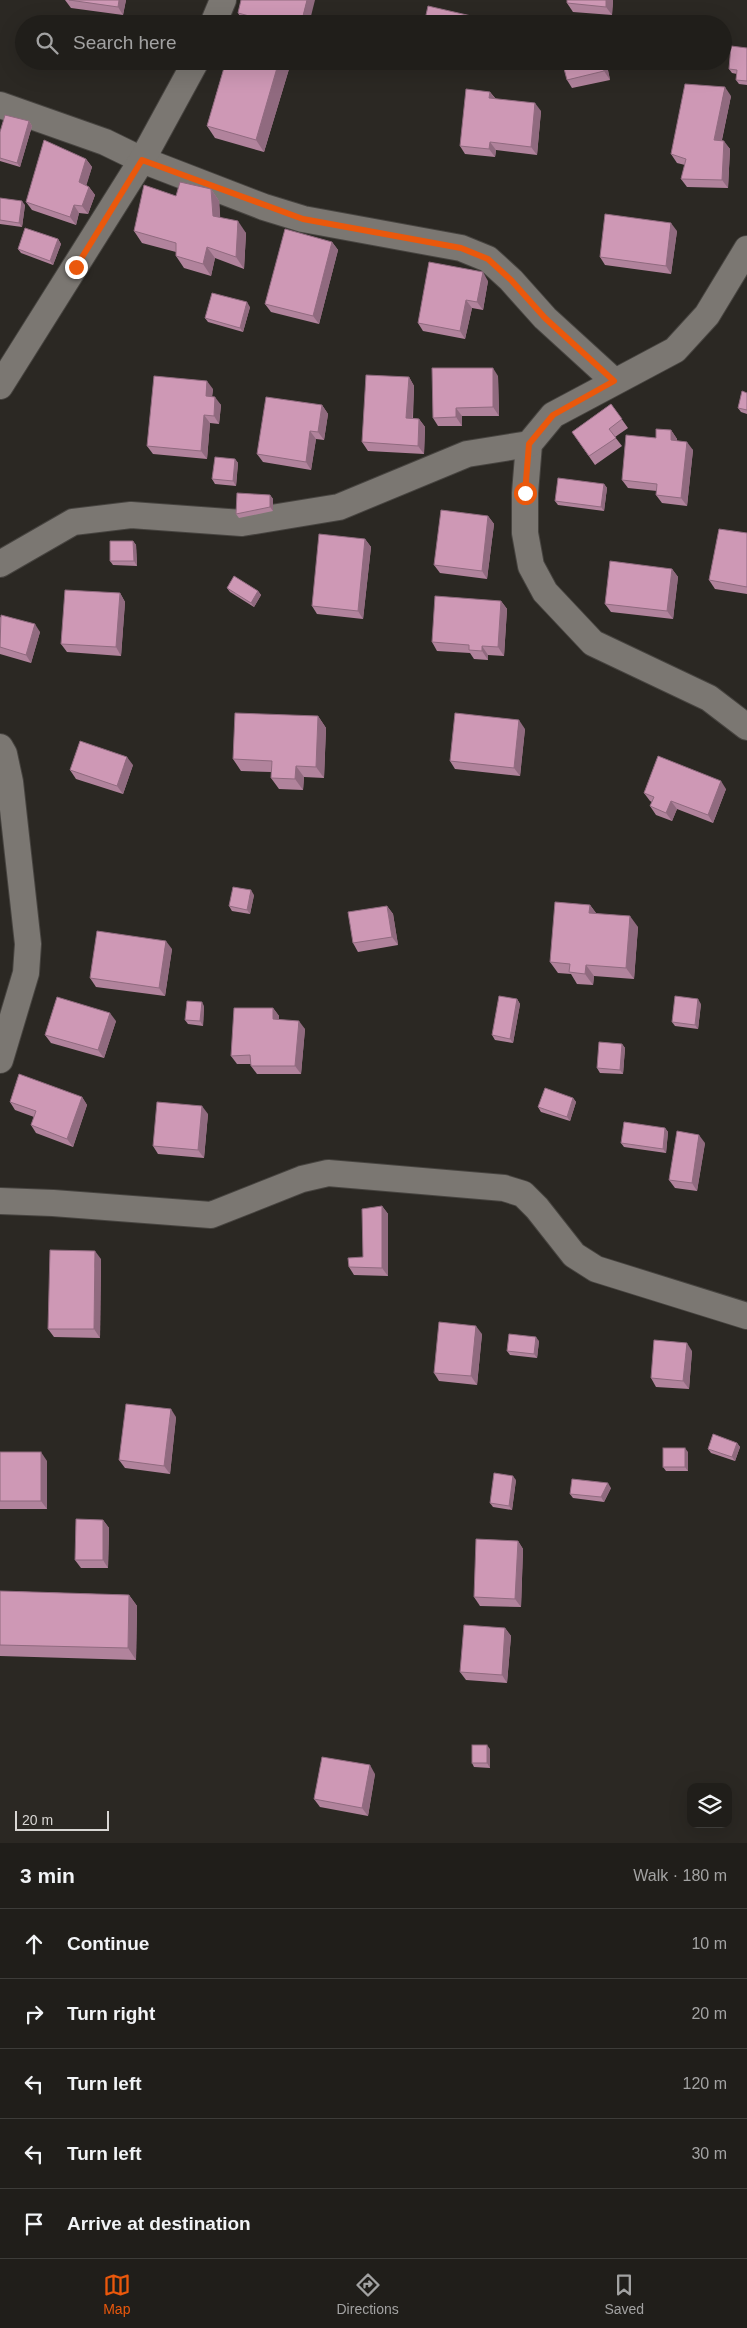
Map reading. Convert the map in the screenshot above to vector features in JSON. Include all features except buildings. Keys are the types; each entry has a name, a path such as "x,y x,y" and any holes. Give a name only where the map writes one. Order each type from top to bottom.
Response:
{"street":[{"path":"217,15 223,0"},
{"path":"0,386 142,160 191,70"},
{"path":"0,104 105,142 142,160 303,219 461,248 488,259 511,280 545,318 614,381"},
{"path":"747,249 707,316 676,350 614,381 553,415 529,444 525,493 525,533 531,566 545,592 593,643 709,698 747,727"},
{"path":"0,564 73,522 131,515 242,523 339,507 466,454 529,444"},
{"path":"0,746 4,754 10,782 28,944 26,973 0,1060"},
{"path":"0,1201 211,1215 302,1179 328,1173 504,1188 523,1194 537,1208 574,1255 584,1263 596,1269 747,1316"}],"route":[{"path":"76,267 142,160 264,207 303,219 461,248 488,259 511,280 545,318 614,381 553,415 529,444 525,493"}]}
